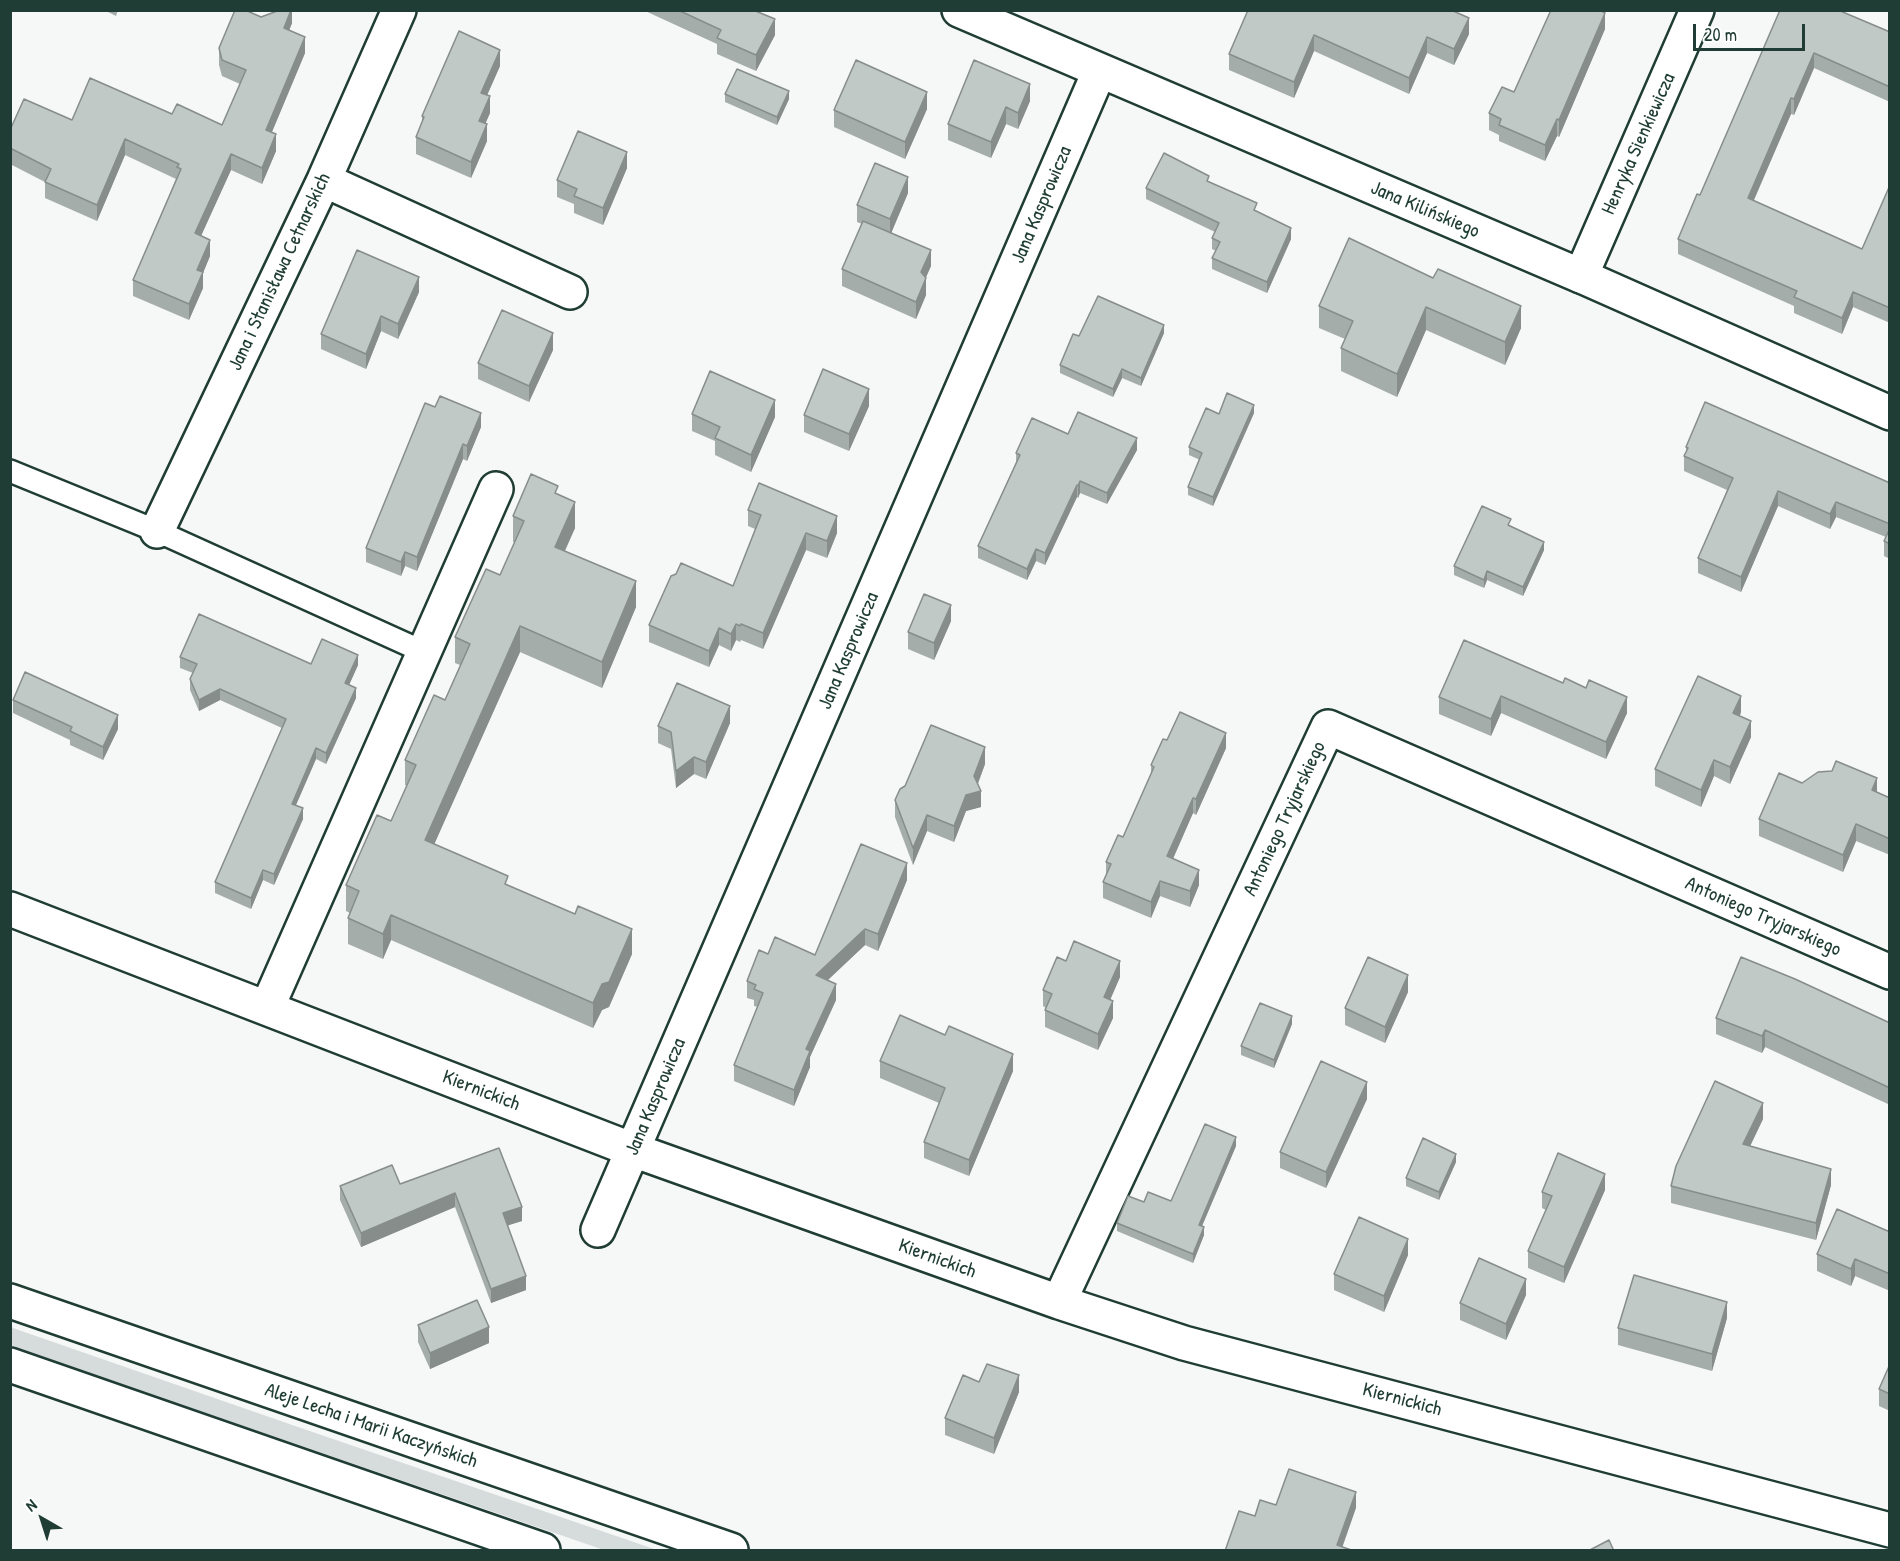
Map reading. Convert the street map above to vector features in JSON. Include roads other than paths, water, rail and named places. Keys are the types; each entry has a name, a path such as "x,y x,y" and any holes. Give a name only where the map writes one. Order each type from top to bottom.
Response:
{"street":[{"name":"Jana i Stanisława Cetnarskich","path":"157,531 324,180 399,10"},
{"name":"Jana Kilińskiego","path":"959,10 1099,72 1581,276 1890,412"},
{"name":"Henryka Sienkiewicza","path":"1581,276 1697,10"},
{"name":"Jana Kasprowicza","path":"598,1230 1099,72"},
{"path":"324,180 570,292"},
{"path":"267,1008 496,489"},
{"name":"Antoniego Tryjarskiego","path":"1059,1302 1328,727 1890,972"},
{"name":"Kiernickich","path":"10,909 633,1150 1059,1302 1184,1343 1890,1530"},
{"name":"Aleje Lecha i Marii Kaczyńskich","path":"10,1301 731,1551"},
{"path":"10,1365 543,1551"}],"lane":[{"path":"10,471 157,531 424,652"}]}
